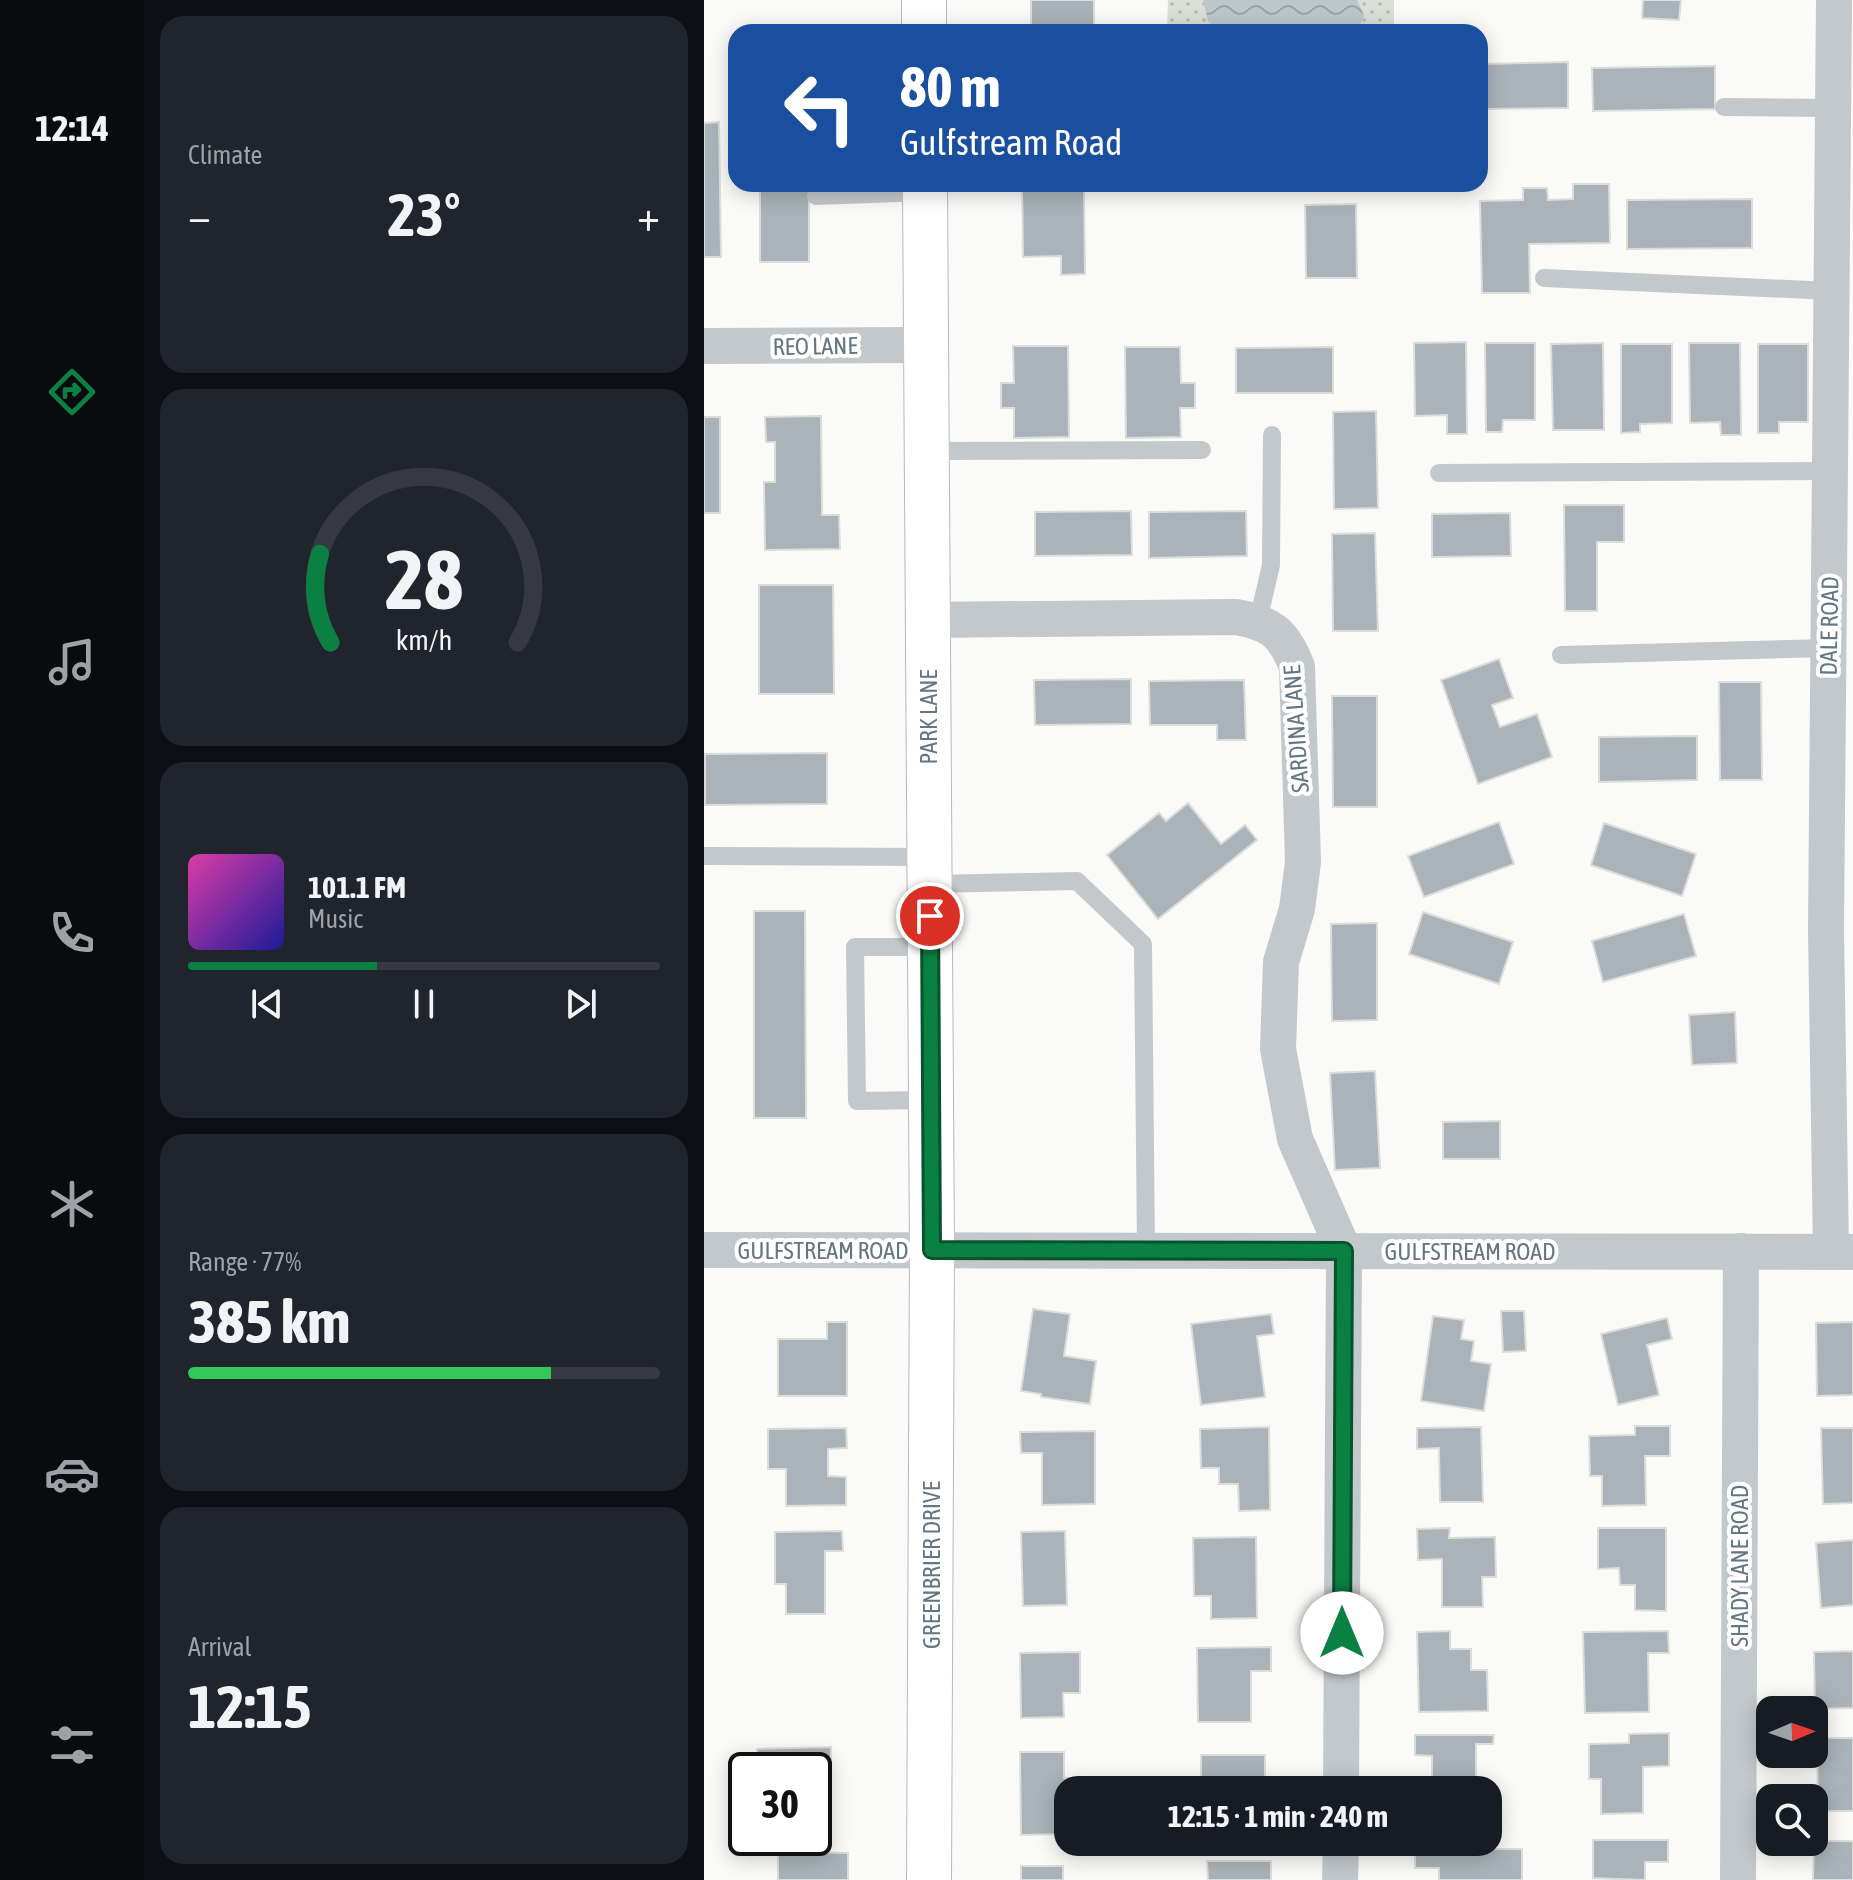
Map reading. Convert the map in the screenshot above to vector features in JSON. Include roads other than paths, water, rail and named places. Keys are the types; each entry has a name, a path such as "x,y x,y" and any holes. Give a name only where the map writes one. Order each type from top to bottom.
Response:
{"street":[{"path":"924,0 924,24"},
{"name":"DALE ROAD","path":"1834,0 1832,291 1842,377 1830,471 1836,567 1829,648 1826,929 1842,1252"},
{"name":"PARK LANE","path":"925,192 932,1250"},
{"name":"REO LANE","path":"704,346 926,345"},
{"path":"927,620 1236,617 1258,621"},
{"name":"SARDINA LANE","path":"1258,621 1276,632 1289,647 1297,667 1303,862 1297,909 1281,962 1278,1049 1295,1139 1344,1251"},
{"name":"GULFSTREAM ROAD","path":"704,1250 1842,1252"},
{"name":"GREENBRIER DRIVE","path":"929,1880 932,1250"},
{"path":"1341,1776 1344,1251"},
{"name":"SHADY LANE ROAD","path":"1738,1880 1741,1251"},
{"path":"1340,1880 1341,1856"}],"lane":[{"path":"1724,107 1834,108"},
{"path":"816,196 870,192"},
{"path":"1544,278 1832,291"},
{"path":"1258,621 1271,565 1272,435"},
{"path":"926,451 1202,450"},
{"path":"1439,473 1830,471"},
{"path":"1561,655 1829,648"},
{"path":"704,856 1077,881 1143,944 1146,1251"},
{"path":"930,947 855,947 857,1101 931,1100"}],"water":[{"path":"1203,0 1357,0 1364,15 1360,24 1211,24"}]}
